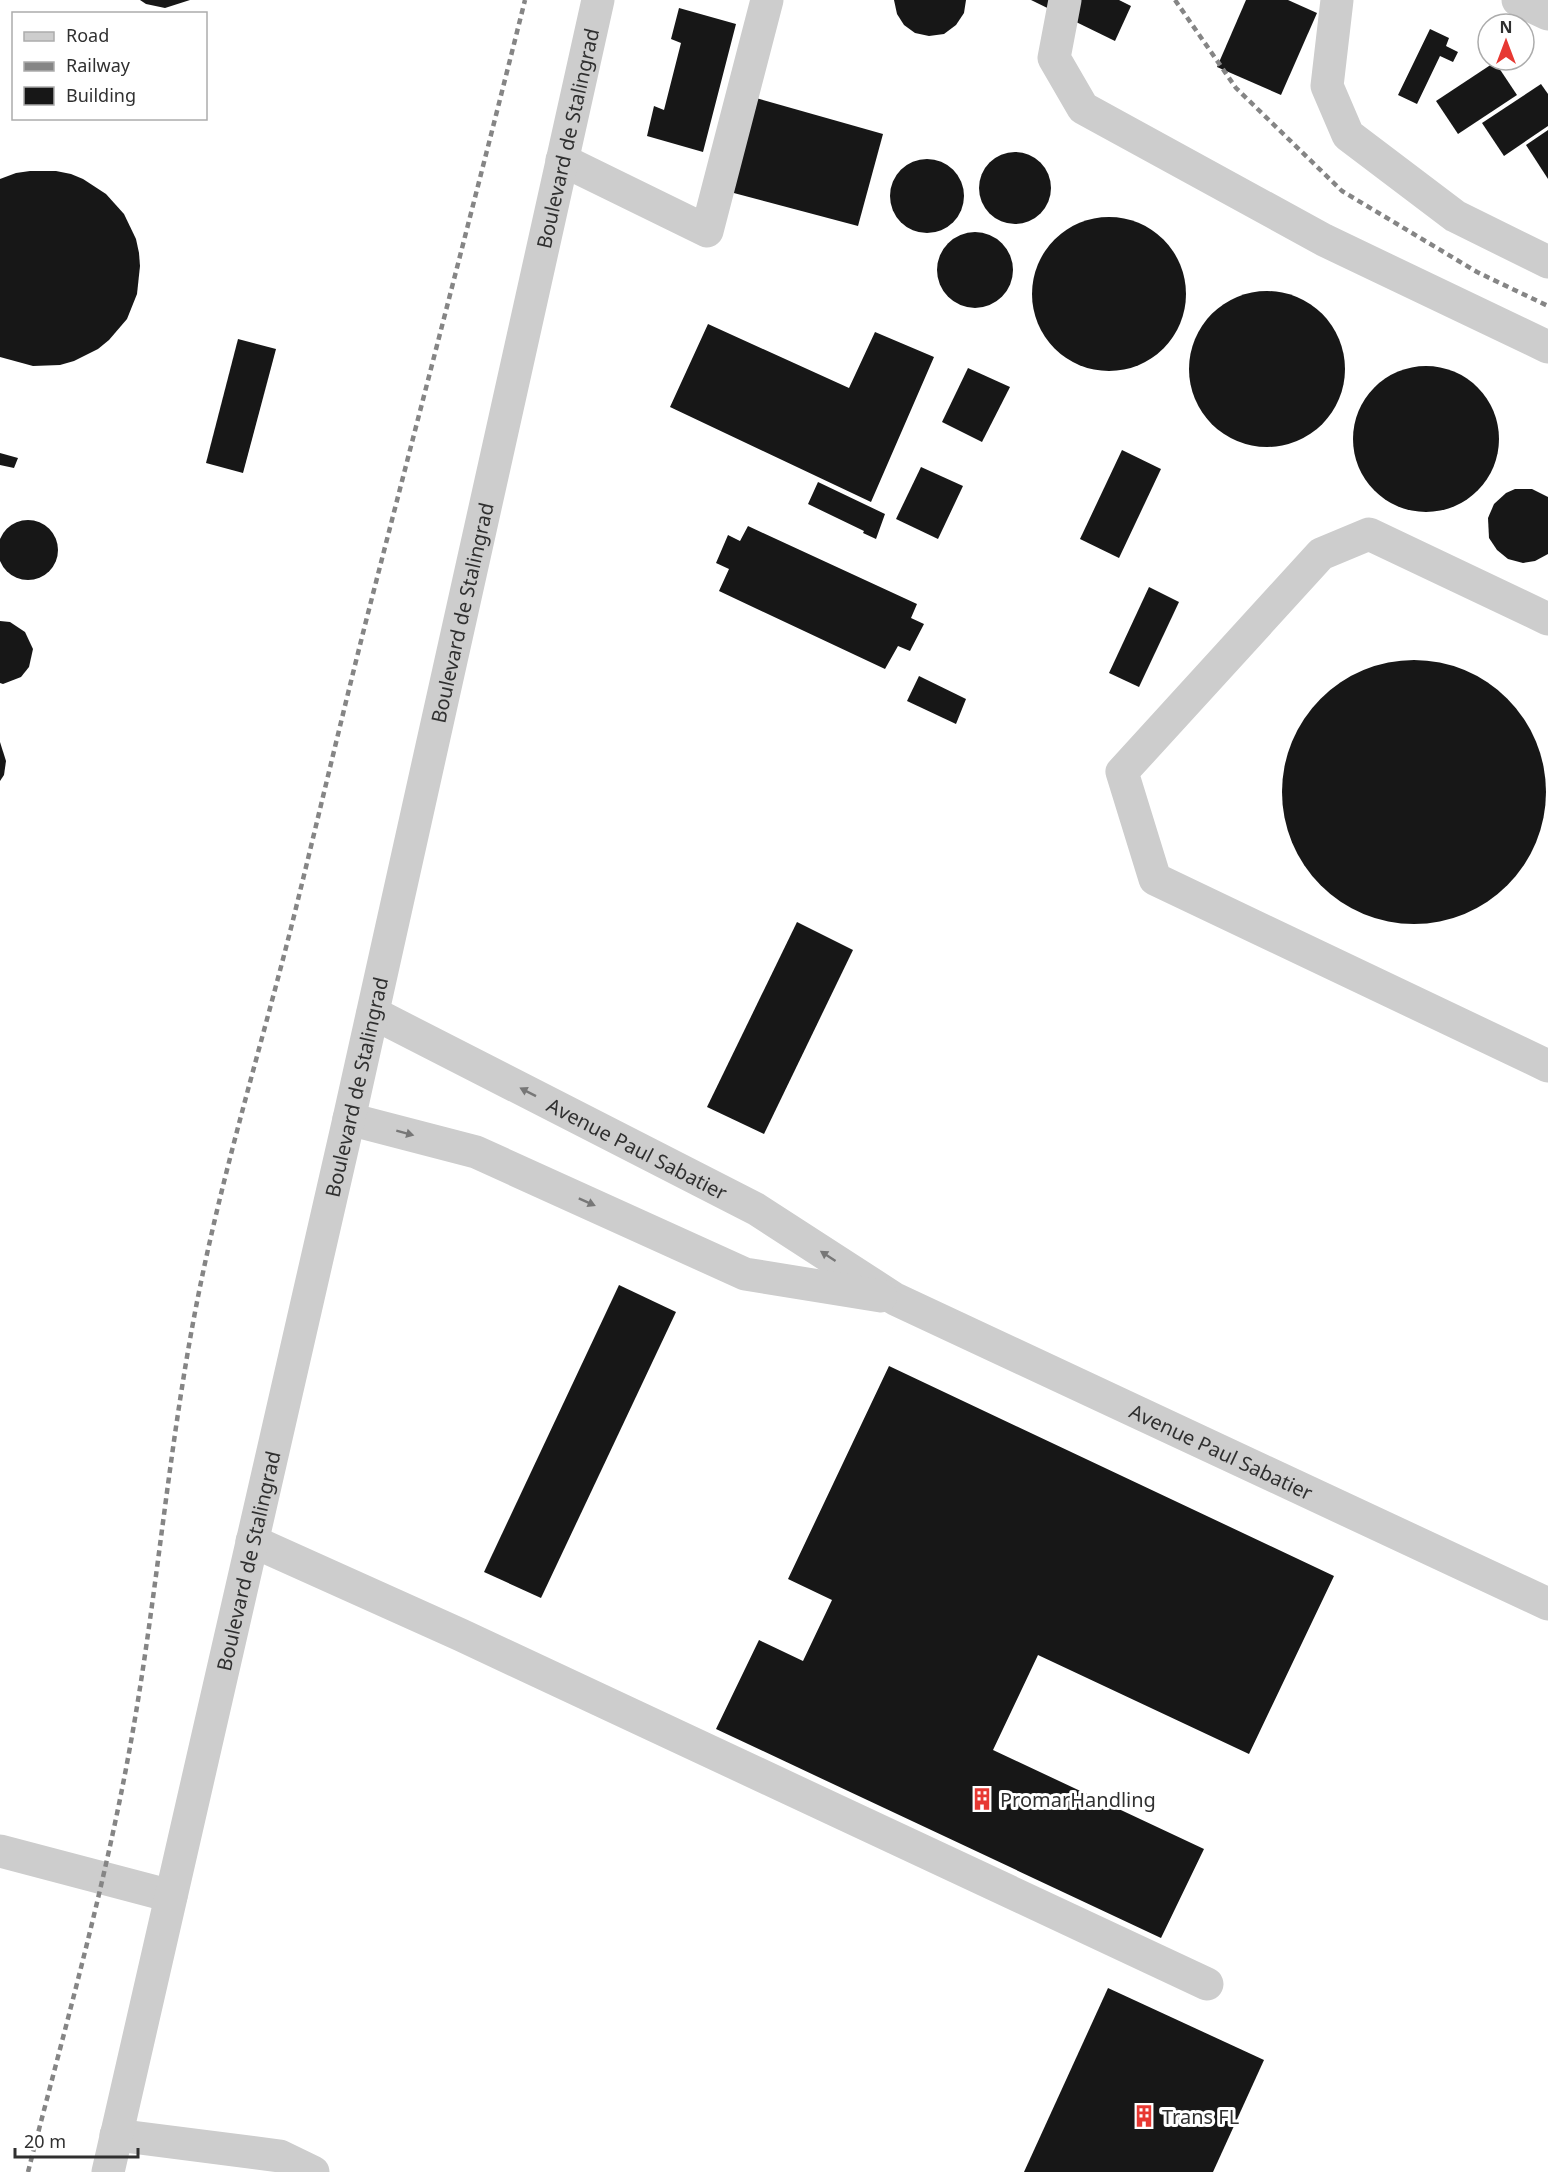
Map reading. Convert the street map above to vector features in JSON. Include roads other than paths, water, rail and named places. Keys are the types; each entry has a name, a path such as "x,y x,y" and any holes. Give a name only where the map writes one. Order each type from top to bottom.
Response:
{"street":[{"name":"Boulevard de Stalingrad","path":"108,2172 349,1119 598,0"},
{"path":"562,160 707,231 767,0"},
{"path":"1065,0 1054,58 1083,108 1324,240 1548,347"},
{"path":"1337,0 1328,86 1348,135 1455,216 1548,262"},
{"path":"1518,0 1548,14"},
{"path":"1548,618 1369,534 1321,554 1122,772 1155,879 1548,1066"},
{"name":"Avenue Paul Sabatier","path":"372,1013 756,1209 895,1299 1548,1604"},
{"name":"Avenue Paul Sabatier","path":"349,1119 476,1152 745,1274 895,1299"},
{"path":"252,1541 461,1635 1207,1984"},
{"path":"0,1851 171,1896"},
{"path":"116,2136 280,2156 313,2172"}],"railway":[{"path":"28,2172 83,1961 120,1801 140,1689 180,1398 211,1237 525,0"},
{"path":"1175,0 1236,88 1342,191 1477,272 1548,306"}],"place":[{"name":"PromarHandling","path":"982,1799"},
{"name":"Trans FL","path":"1144,2116"}]}
